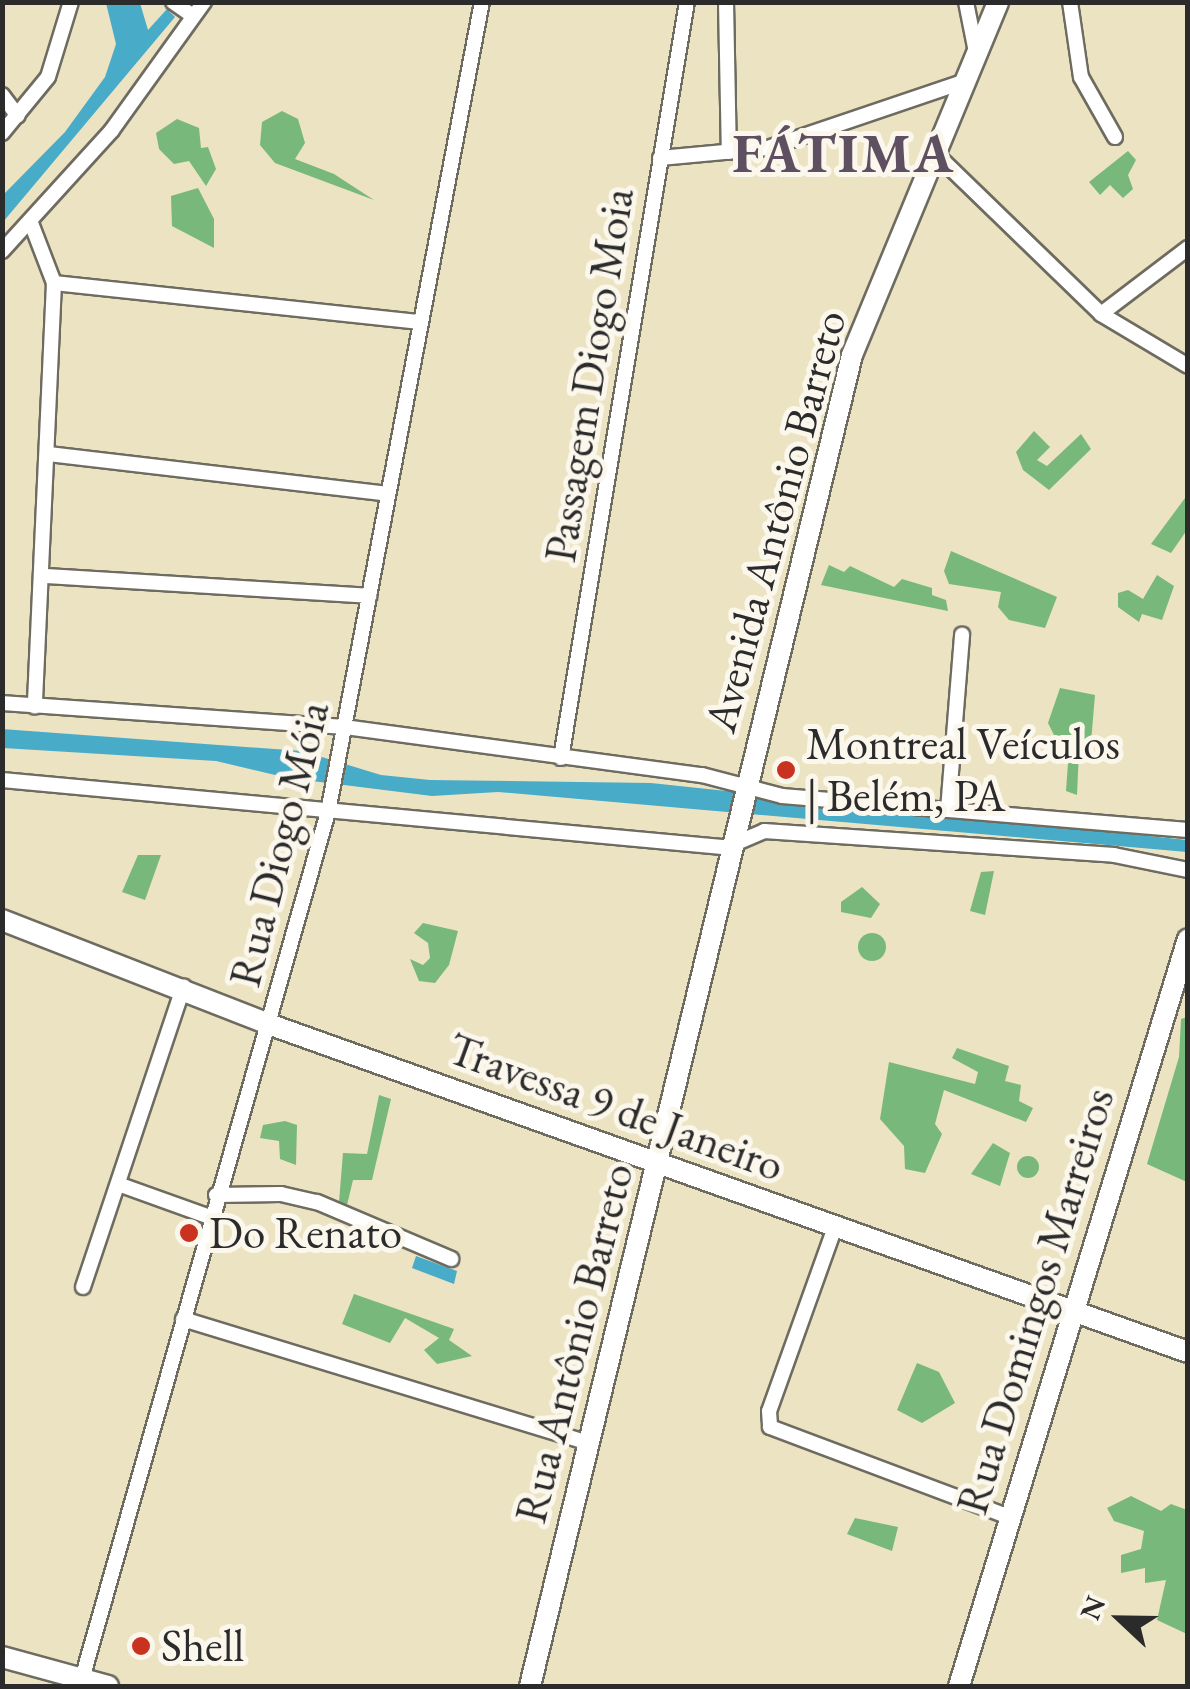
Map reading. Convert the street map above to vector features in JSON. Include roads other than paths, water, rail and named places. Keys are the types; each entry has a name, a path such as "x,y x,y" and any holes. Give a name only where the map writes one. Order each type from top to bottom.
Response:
{"main road":[{"name":"Avenida Antônio Barreto","path":"734,845 852,355 998,2"},
{"name":"Rua Antônio Barreto","path":"530,1686 734,845"},
{"name":"Travessa 9 de Janeiro","path":"9,924 184,986 271,1025 1188,1352"},
{"name":"Rua Domingos Marreiros","path":"959,1686 1188,939"},
{"path":"2,1657 80,1683 108,1686"}],"street":[{"path":"2,133 48,77 64,38 71,2"},
{"path":"173,2 193,16"},
{"path":"2,251 112,130 204,2"},
{"name":"Rua Diogo Móia","path":"80,1683 216,1195 271,1025 329,808 418,322 482,2"},
{"name":"Passagem Diogo Moia","path":"561,758 687,2"},
{"path":"726,2 730,152"},
{"path":"966,2 976,52"},
{"path":"1070,2 1081,76 1115,138"},
{"path":"660,158 768,148 964,82"},
{"path":"2,95 18,116"},
{"path":"936,154 1101,314 1188,366"},
{"path":"31,222 54,283 46,576 35,707"},
{"path":"1101,314 1188,248"},
{"path":"54,283 418,322"},
{"path":"48,454 388,494"},
{"path":"46,576 369,596"},
{"path":"948,810 962,635"},
{"path":"2,704 346,727 782,796 1188,830"},
{"path":"2,780 734,845 764,830 1114,855 1188,870"},
{"path":"83,1287 184,986"},
{"path":"118,1184 210,1217"},
{"path":"216,1195 307,1200 451,1259"},
{"path":"835,1228 770,1411 770,1427 1012,1518"},
{"path":"183,1319 590,1444"}],"water":[{"path":"106,3 140,3 148,30 167,9 175,17 3,222 3,195 65,132 105,77 116,44"},
{"path":"2,729 302,751 381,775 430,780 651,783 1187,840 1187,852 498,792 432,796 288,778 216,761 3,748"},
{"path":"416,1256 457,1271 454,1284 412,1268"}],"place":[{"name":"Montreal Veículos | Belém, PA","path":"786,770"},
{"name":"Do Renato","path":"189,1233"},
{"name":"Shell","path":"141,1646"}],"district":[{"name":"FÁTIMA","path":"844,153"}]}
